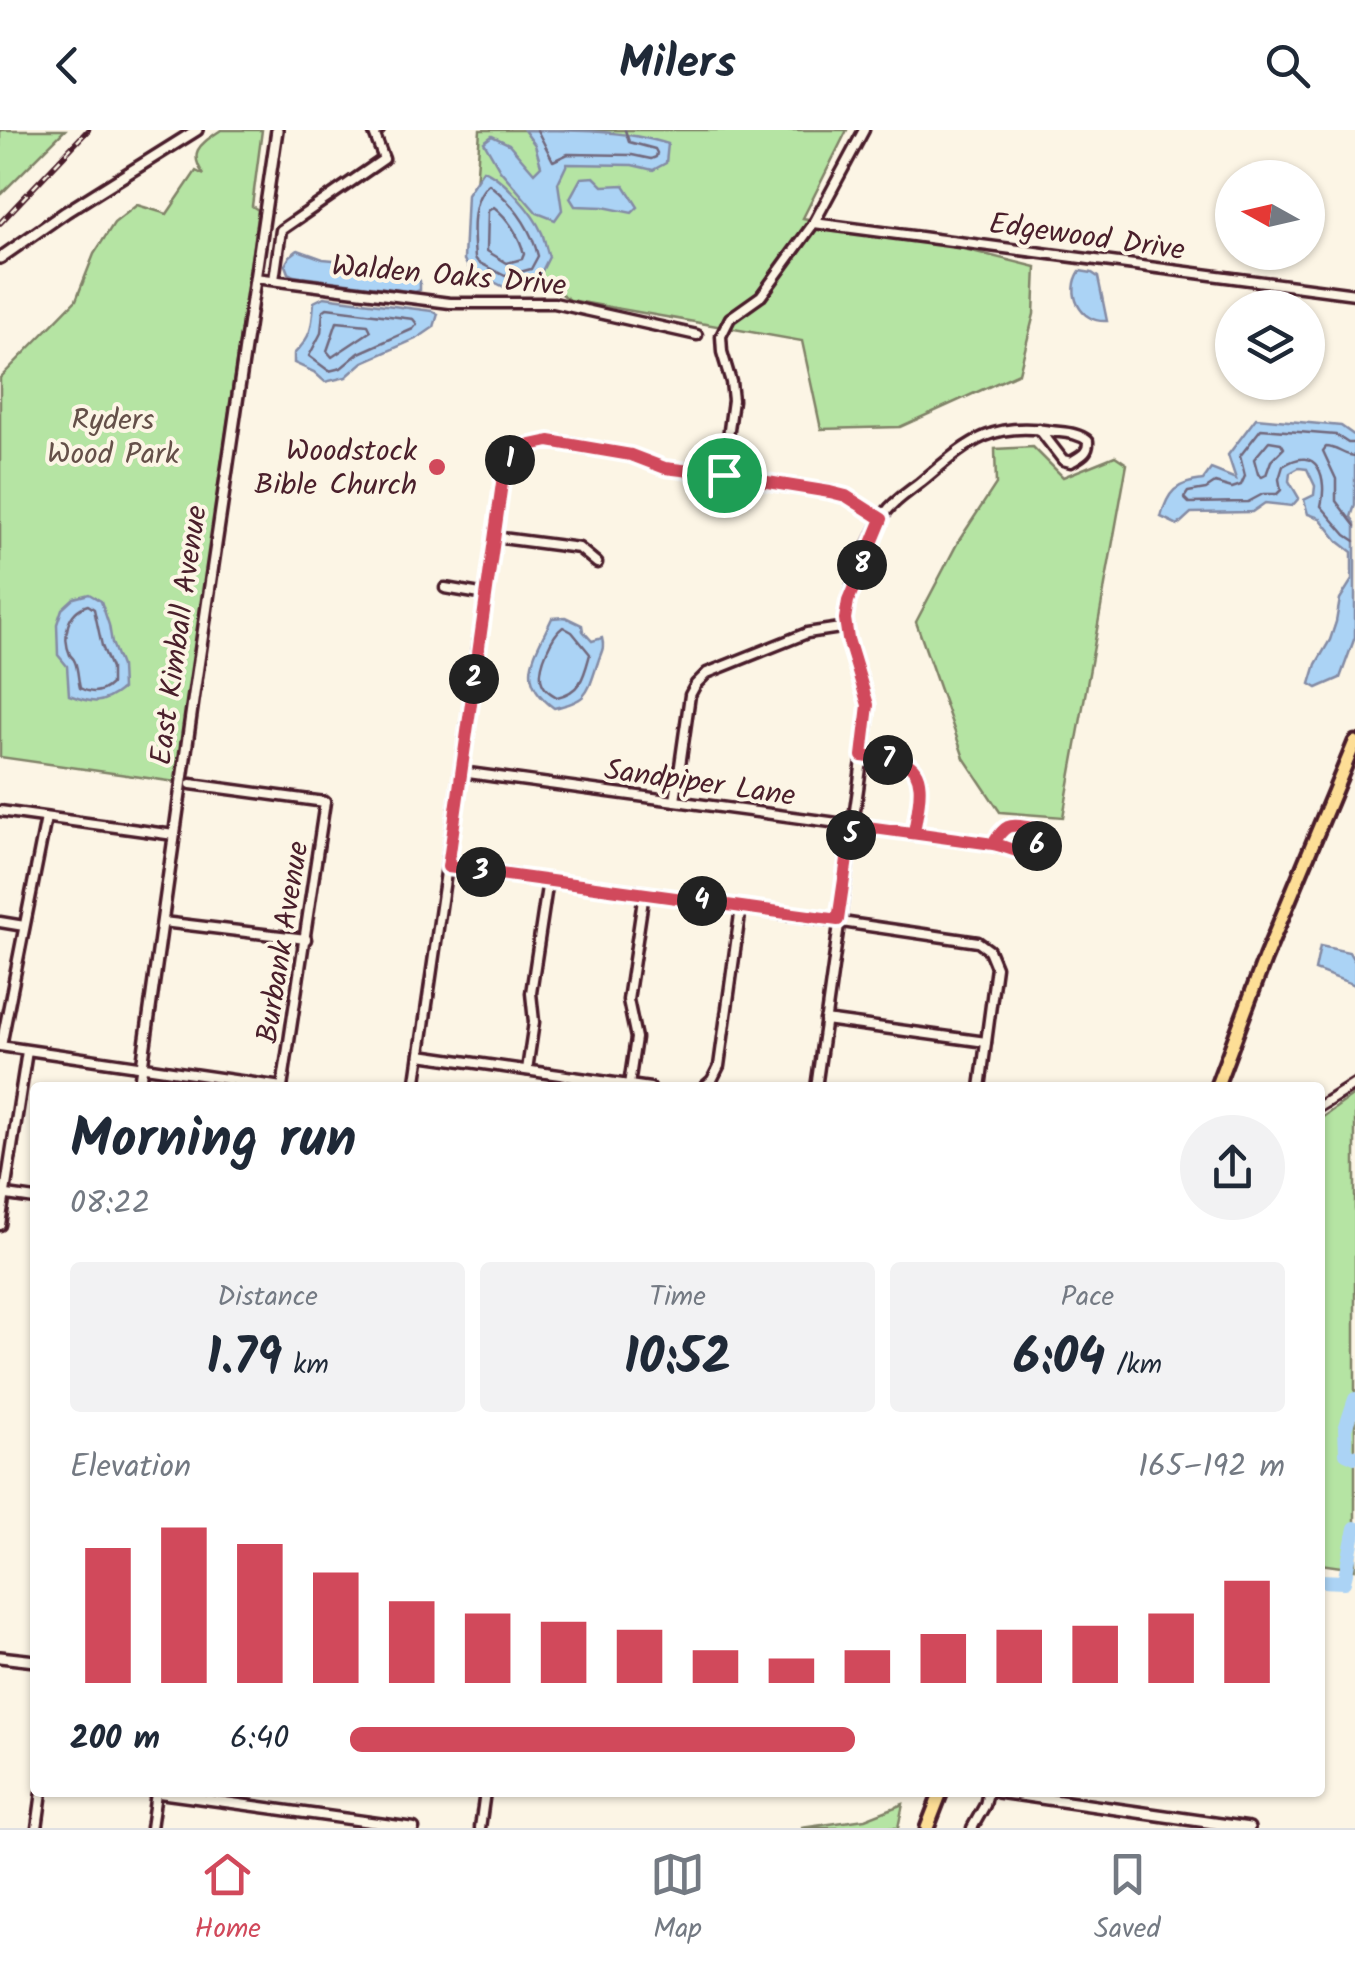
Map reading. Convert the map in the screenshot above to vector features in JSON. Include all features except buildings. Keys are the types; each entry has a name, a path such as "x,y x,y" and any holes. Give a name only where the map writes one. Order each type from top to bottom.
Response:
{"main road":[{"path":"1218,1082 1355,742"},
{"path":"927,1828 939,1797"}],"street":[{"path":"0,258 197,130"},
{"name":"East Kimball Avenue","path":"140,1082 277,130"},
{"path":"274,280 282,230 384,159 374,133 379,130"},
{"path":"724,475 733,400 721,338 730,318 761,296 814,223 864,130"},
{"name":"Edgewood Drive","path":"814,223 1355,294"},
{"name":"Walden Oaks Drive","path":"255,278 450,303 554,303 721,338"},
{"path":"817,1082 868,705 846,627 848,601 887,510 967,444 1009,428 1039,429 1081,435 1088,440 1088,448 1071,462 1063,460 1039,429"},
{"path":"415,1082 503,476 514,454 526,446 549,441 631,455 665,468 846,496 882,519"},
{"path":"494,536 578,548 597,562"},
{"path":"445,588 486,594"},
{"path":"675,801 690,695 696,684 707,674 807,633 846,627"},
{"path":"862,756 906,763 914,768 919,786 914,833"},
{"name":"Sandpiper Lane","path":"461,772 993,844 1029,853 1040,839 1035,828 1010,824 993,844"},
{"name":"Burbank Avenue","path":"191,784 325,802 283,1082"},
{"path":"0,812 174,835"},
{"path":"46,818 0,1046 247,1082"},
{"path":"448,867 978,942 988,950 996,967 981,1082"},
{"path":"527,1070 534,1022 531,993 548,880"},
{"path":"629,1082 636,1038 628,1000 644,893"},
{"path":"710,1082 718,1066 742,907"},
{"path":"0,922 24,926"},
{"path":"163,922 306,939"},
{"path":"824,1020 986,1042"},
{"path":"0,1225 27,1050"},
{"path":"420,1055 608,1082"},
{"path":"1325,1103 1355,1084"},
{"path":"3,1195 30,1198"},
{"path":"0,1657 30,1661"},
{"path":"37,1828 41,1797"},
{"path":"150,1828 154,1797"},
{"path":"184,1797 414,1828"},
{"path":"480,1828 484,1797"},
{"path":"972,1828 987,1797"},
{"path":"1033,1797 1248,1828"}],"green space":[{"path":"0,130 65,130 0,195"},
{"name":"Ryders Wood Park","path":"221,130 262,130 252,206 258,210 176,782 0,757 0,378 76,300 94,254 114,223 137,205 167,214 196,171 204,175 197,154 202,144"},
{"path":"480,130 847,130 803,218 956,247 1036,267 1034,314 1019,373 900,427 821,429 802,341 570,300 473,228"},
{"path":"1033,447 1063,477 1115,456 1127,464 1063,817 1000,812 964,758 916,622 958,542 996,484 995,449"},
{"path":"1355,1094 1355,1569 1325,1565 1325,1115"},
{"path":"903,1804 898,1828 801,1828 865,1819"}],"water":[{"path":"524,130 598,132 651,139 668,144 666,163 653,170 632,165 567,164 558,183 562,210 555,220 537,213 500,170 484,142 492,136 509,144 534,173 541,166 535,145"},
{"path":"483,170 508,188 538,225 549,257 539,277 504,287 470,270 464,260 467,194"},
{"path":"594,177 603,186 624,185 638,207 632,213 575,206 570,198 581,178"},
{"path":"298,250 323,259 408,267 420,281 420,290 294,276 285,265"},
{"path":"1080,271 1098,277 1107,321 1089,317 1078,305 1074,288"},
{"path":"324,297 438,314 434,327 418,338 363,362 346,377 325,382 294,363 294,354 310,331 314,302"},
{"path":"1256,418 1341,426 1355,436 1355,505 1351,517 1355,523 1355,637 1340,678 1317,688 1310,684 1330,640 1340,599 1352,580 1352,552 1320,518 1308,514 1304,500 1314,495 1315,486 1307,469 1290,473 1289,481 1299,498 1292,506 1265,503 1252,512 1191,513 1178,525 1161,517 1174,490 1203,480 1211,469 1236,479 1228,455"},
{"path":"89,594 101,601 121,666 122,689 97,701 69,695 67,666 58,655 57,624 62,609 74,598"},
{"path":"565,617 582,625 592,641 602,638 603,648 585,694 554,708 534,687 532,666 552,618"},
{"path":"1320,946 1349,952 1355,962 1355,985 1315,970"}],"waterway":[{"path":"1355,1399 1345,1429 1346,1453 1355,1457"},
{"path":"1325,1581 1344,1582 1355,1528"}],"railway":[{"path":"0,223 88,130"}],"place":[{"name":"Woodstock Bible Church","path":"437,467"}],"route":[{"path":"724,475 665,468 631,455 549,441 526,446 514,454 503,476 448,867 838,920 852,825 993,844 1010,824 1035,828 1040,839 1034,850 1029,853 1000,845 993,844 914,833 919,786 914,768 906,763 862,756 868,705 845,619 848,601 882,519 846,496 724,475"}]}
